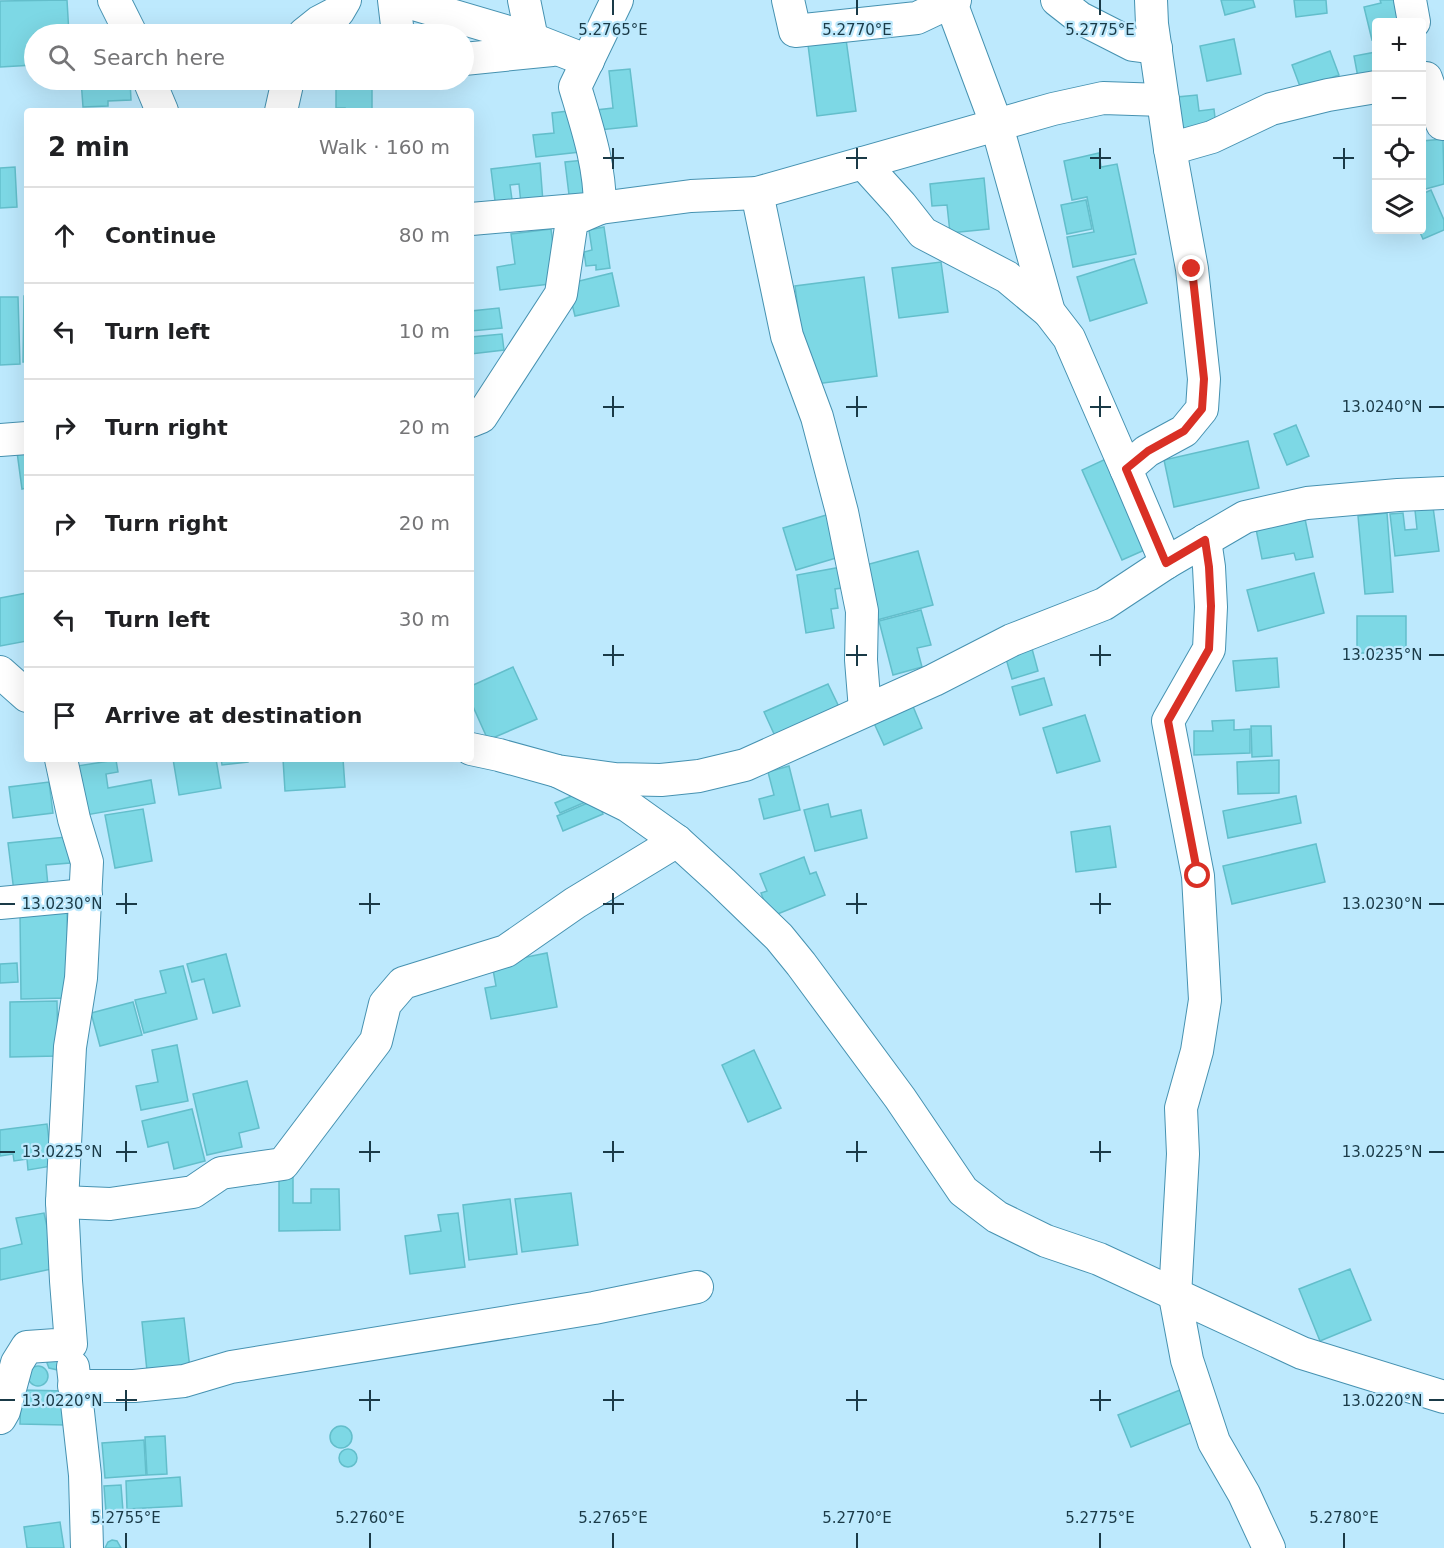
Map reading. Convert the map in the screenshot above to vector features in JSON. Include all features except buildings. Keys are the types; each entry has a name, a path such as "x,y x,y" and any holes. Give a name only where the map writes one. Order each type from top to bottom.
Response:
{"street":[{"path":"114,0 127,24"},
{"path":"327,24 345,0"},
{"path":"394,0 397,24"},
{"path":"399,0 546,44 588,61"},
{"path":"524,0 546,44"},
{"path":"600,208 600,186 593,144 575,87 617,0"},
{"path":"788,0 795,31 917,18 952,1 997,126 1049,312"},
{"path":"1057,0 1080,18 1133,45 1156,48"},
{"path":"1126,469 1148,451 1184,431 1202,409 1204,379 1199,316 1183,212 1170,149 1152,24 1151,0"},
{"path":"1410,0 1413,18"},
{"path":"474,57 546,44"},
{"path":"1423,72 1442,124 1444,124"},
{"path":"1170,149 1212,137 1271,109 1328,95 1372,88"},
{"path":"153,90 161,108"},
{"path":"282,108 286,90"},
{"path":"474,219 600,208 691,196 757,193 1053,109 1103,98 1163,100"},
{"path":"863,163 923,233 1007,277 1049,312 1069,338 1166,563"},
{"path":"757,193 787,336 817,417 842,512 862,612 861,660 866,710"},
{"path":"474,420 481,417 561,294 572,220 600,208"},
{"path":"0,440 24,438"},
{"path":"474,750 499,754 557,771 615,779 661,780 699,776 745,765 934,680 1012,640 1104,604 1166,563 1245,517 1307,503 1444,493"},
{"path":"1205,540 1211,606 1209,649 1168,721 1198,876 1205,1000 1197,1051 1181,1108 1183,1154 1175,1296 1187,1360 1214,1442 1244,1494 1269,1548"},
{"path":"0,666 24,667"},
{"path":"0,672 24,693"},
{"path":"62,762 74,819 87,862 81,978 69,1047 62,1202 74,1386 85,1475 87,1548"},
{"path":"557,771 628,806 677,842 779,937 900,1098 963,1191 998,1216 1046,1241 1099,1259 1302,1353 1444,1397"},
{"path":"62,1202 110,1204 193,1192 222,1173 283,1164 376,1041 385,1004 403,983 506,951 575,903 677,842"},
{"path":"0,903 86,895"},
{"path":"74,1386 134,1386 184,1380 231,1367 583,1310 697,1287"},
{"path":"0,1418 17,1363 27,1347 71,1344"}],"route":[{"path":"1192,269 1199,316 1204,379 1202,409 1184,431 1148,451 1126,469 1166,563 1205,540 1211,606 1209,649 1168,721 1198,876"}]}
